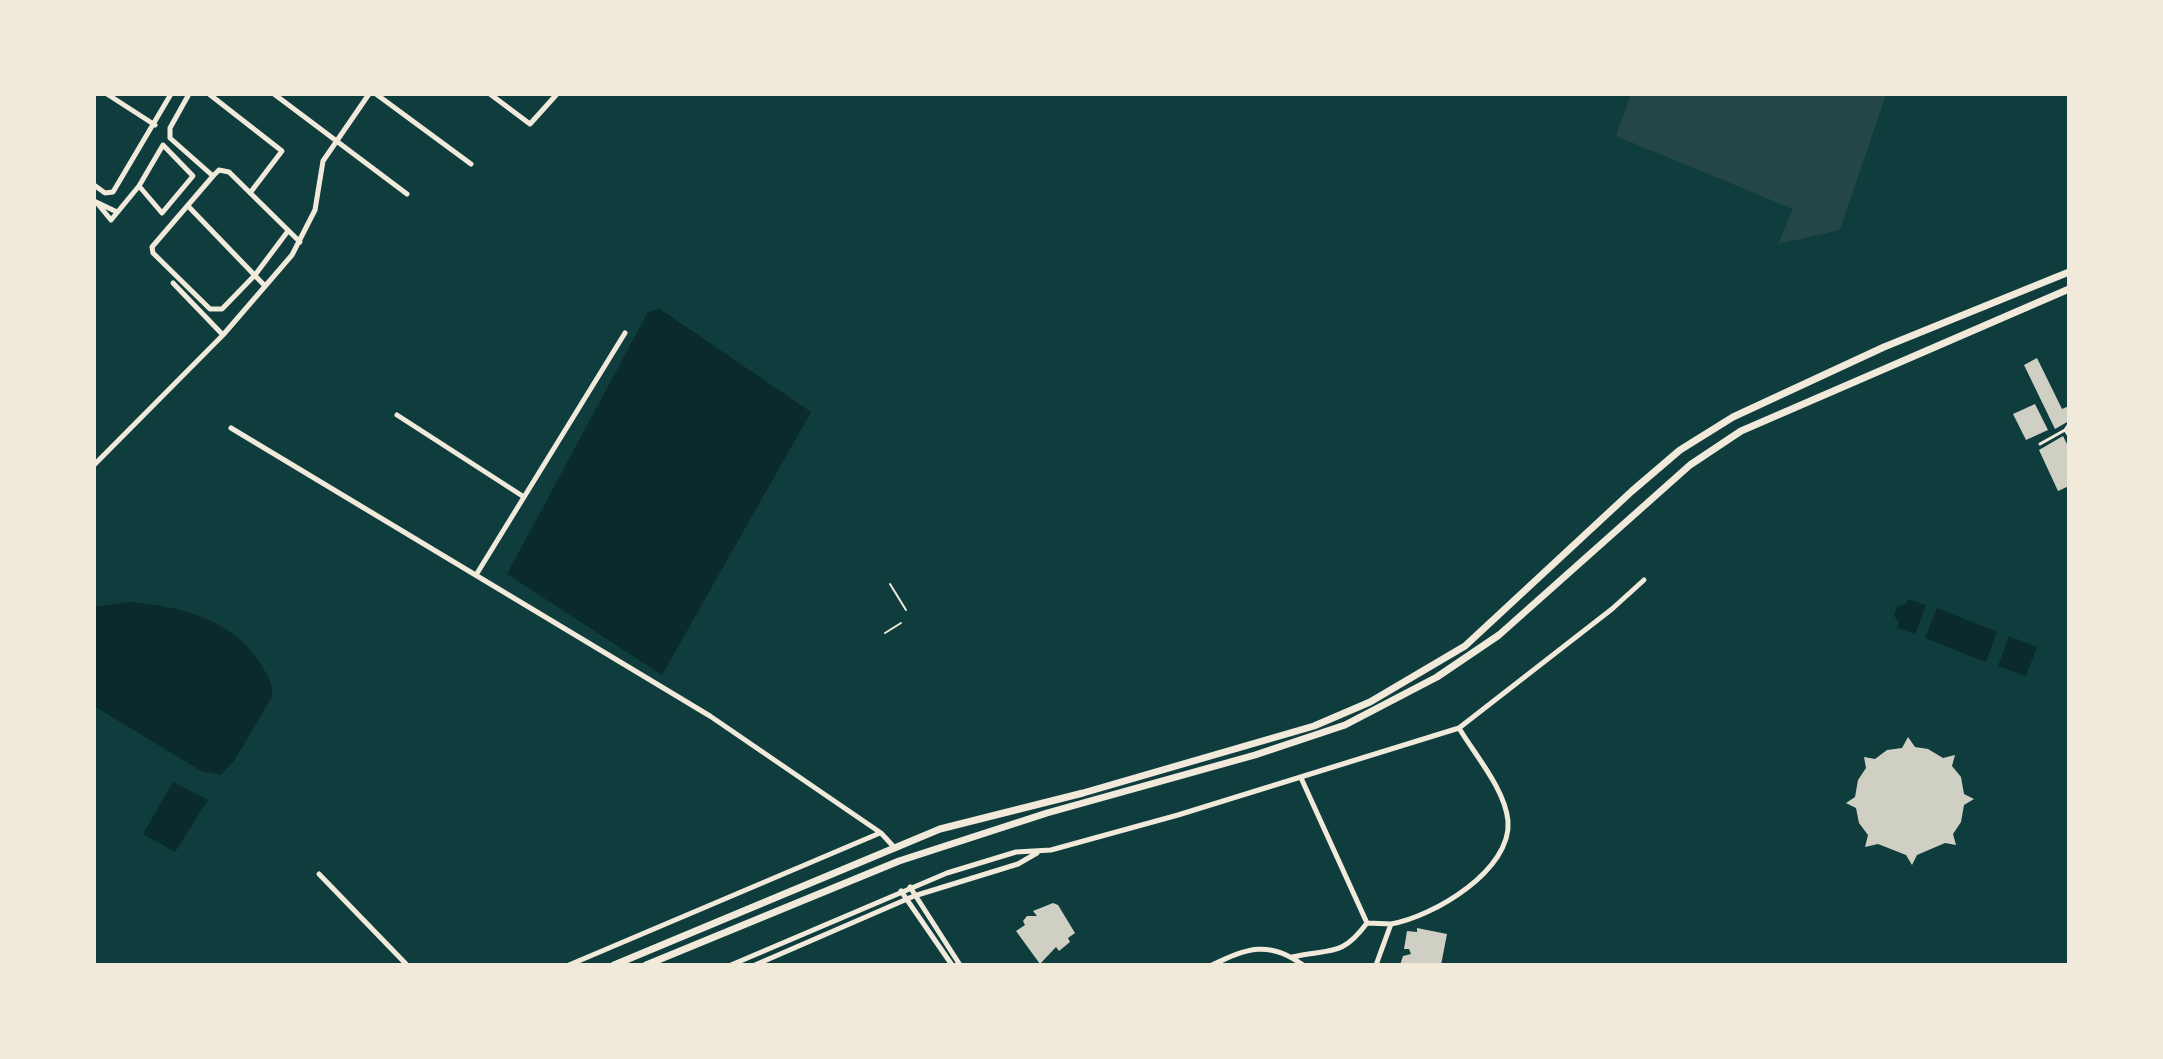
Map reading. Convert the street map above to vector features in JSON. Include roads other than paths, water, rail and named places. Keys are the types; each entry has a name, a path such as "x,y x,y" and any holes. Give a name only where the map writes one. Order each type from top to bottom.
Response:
{"main road":[{"path":"614,965 893,846 940,829 1083,793 1314,726 1370,702 1465,646 1680,450 1778,395 2069,272"},
{"path":"646,965 899,861 1047,813 1255,755 1345,725 1437,677 1499,635 1690,465 1741,431 1944,340 2069,289"},
{"path":"1938,325 1944,340"}],"street":[{"path":"107,94 155,125"},
{"path":"94,185 105,193 113,192 171,94"},
{"path":"189,94 170,128 170,138 213,176"},
{"path":"209,94 281,147 282,151 250,193"},
{"path":"274,94 407,194"},
{"path":"94,465 223,335 300,242 315,210 323,161 369,94"},
{"path":"376,94 471,164"},
{"path":"490,94 530,124 557,94"},
{"path":"96,202 111,220 139,186 163,145 193,176 162,213 139,186"},
{"path":"288,231 255,275 222,309 213,311 153,253 154,242 213,176 224,169 300,242"},
{"path":"96,202 106,204 117,212"},
{"path":"188,206 266,286"},
{"path":"173,283 223,335"},
{"path":"476,575 625,333"},
{"path":"397,415 524,497"},
{"path":"2040,444 2065,430 2069,424"},
{"path":"231,428 710,716 881,833 893,846"},
{"path":"2065,430 2069,436"},
{"path":"731,965 910,887 1016,852 1038,852 1302,780 1459,728 1600,619 1644,580"},
{"path":"1367,923 1391,924 1411,920 1441,907 1490,867 1505,844 1508,820 1499,794 1459,728"},
{"path":"1302,780 1367,923"},
{"path":"569,965 881,833"},
{"path":"755,965 914,896 1018,864 1038,852"},
{"path":"319,874 407,965"},
{"path":"910,887 960,965"},
{"path":"901,891 952,965"},
{"path":"1292,957 1322,950 1338,951 1352,943 1367,923"},
{"path":"1376,965 1391,924"},
{"path":"1212,965 1256,947 1292,957 1303,965"}],"lane":[{"path":"890,584 906,610"},
{"path":"885,633 901,623"}]}
